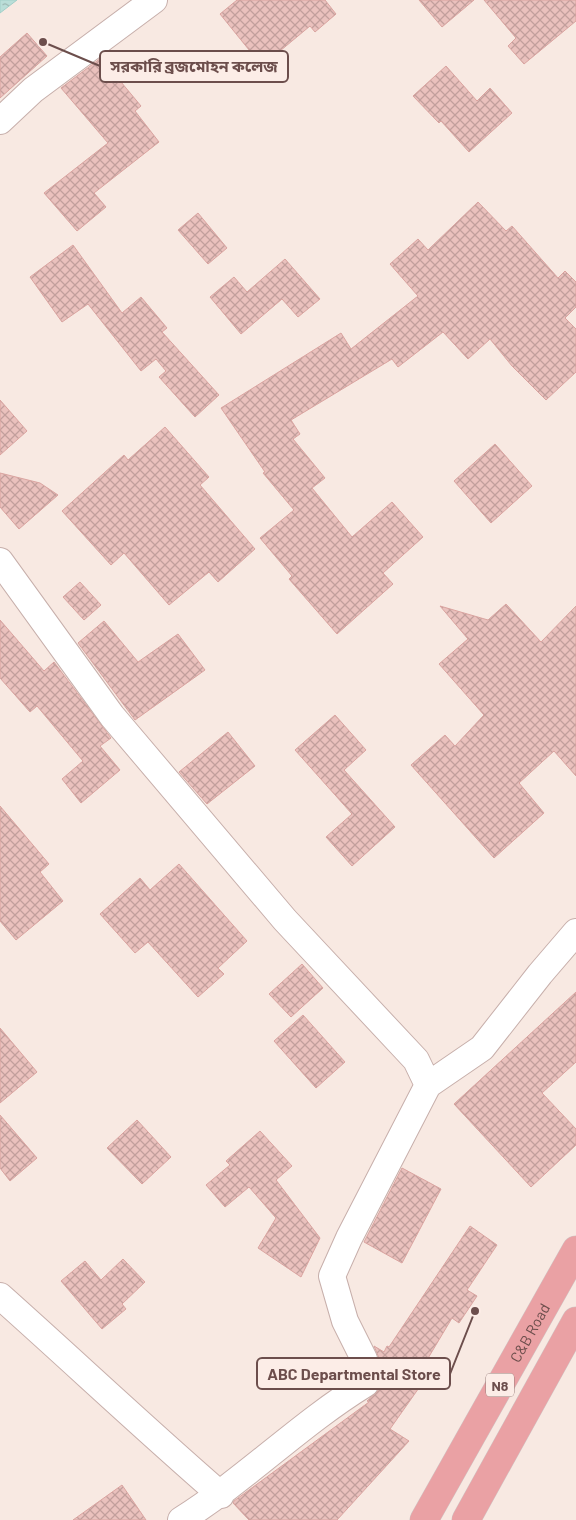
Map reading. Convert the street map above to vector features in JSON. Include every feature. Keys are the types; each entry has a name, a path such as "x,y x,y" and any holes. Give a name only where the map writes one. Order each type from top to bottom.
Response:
{"highway":[{"name":"C&B Road","path":"424,1520 576,1250"},
{"name":"N8","path":"466,1520 576,1321"}],"street":[{"path":"0,121 33,90 154,0"},
{"path":"0,561 112,716 286,920 416,1060 428,1085"},
{"path":"181,1520 221,1495 327,1407 365,1384 364,1359 345,1321 332,1276 349,1238 428,1085 482,1048 540,974 576,932"},
{"path":"0,1296 84,1370 122,1409 221,1495"}],"water":[{"path":"0,0 17,0 0,13"}],"building":[{"path":"237,0 325,0 336,14 315,32 310,26 262,66 220,14"},
{"path":"419,0 474,0 442,27"},
{"path":"484,0 576,0 576,21 524,64 508,46 516,38"},
{"path":"27,33 47,56 0,98 0,57"},
{"path":"101,58 141,106 135,111 159,142 94,193 106,207 77,231 44,193 108,143 61,88"},
{"path":"446,66 477,101 490,88 512,113 469,152 441,121 439,123 413,96"},
{"path":"478,202 506,231 512,226 558,278 565,271 576,282 576,307 565,318 576,329 576,372 546,400 512,366 490,339 468,359 443,332 398,367 392,359 291,420 300,434 293,439 325,478 312,488 352,537 392,502 423,537 383,573 393,584 337,634 289,579 292,576 260,538 294,510 263,473 265,472 221,408 341,333 351,349 418,296 390,264 418,239 428,250"},
{"path":"198,213 227,248 208,264 178,230"},
{"path":"73,245 122,313 141,297 167,328 162,332 219,395 195,417 159,377 166,371 156,359 141,371 88,304 62,322 30,277"},
{"path":"285,259 320,299 298,317 282,299 241,334 210,297 234,277 247,292"},
{"path":"0,400 27,431 0,455"},
{"path":"165,427 209,477 200,485 255,549 218,582 209,572 169,605 124,553 111,565 62,511 124,455 128,460"},
{"path":"495,444 532,486 491,523 454,481"},
{"path":"0,473 40,483 58,495 19,529 0,507"},
{"path":"80,582 101,605 84,620 63,597"},
{"path":"506,604 541,642 576,606 576,776 554,751 519,783 544,813 494,858 411,765 445,735 455,746 484,715 439,664 468,639 440,606 488,620"},
{"path":"0,620 44,671 54,662 111,738 100,746 120,770 81,803 62,779 83,761 37,706 30,712 0,678"},
{"path":"104,621 138,662 178,634 205,670 135,720 78,643"},
{"path":"335,715 366,750 344,770 395,827 352,866 326,837 352,814 295,750"},
{"path":"228,732 255,766 207,804 179,772"},
{"path":"0,806 49,864 40,872 63,901 16,940 0,921"},
{"path":"179,864 247,941 218,968 224,974 198,997 148,942 135,953 100,914 140,878 150,890"},
{"path":"302,964 323,988 291,1017 269,994"},
{"path":"576,992 576,1062 542,1093 576,1129 576,1145 531,1187 454,1104"},
{"path":"303,1015 345,1062 316,1088 274,1041"},
{"path":"0,1028 37,1072 0,1103"},
{"path":"0,1115 37,1158 10,1181 0,1168"},
{"path":"137,1120 171,1157 142,1184 107,1148"},
{"path":"260,1131 292,1166 276,1180 320,1238 301,1277 258,1248 276,1218 249,1187 225,1207 206,1185 230,1165 226,1161"},
{"path":"402,1168 441,1189 402,1263 364,1242"},
{"path":"470,1226 497,1245 467,1290 477,1296 459,1323 452,1318 421,1370 428,1375 390,1429 409,1441 337,1520 249,1520 233,1503 234,1501 369,1402 367,1401 378,1391 379,1358 374,1346 384,1352 387,1346 389,1347"},
{"path":"123,1259 145,1282 122,1304 126,1309 102,1329 61,1281 85,1261 101,1280"},
{"path":"122,1485 146,1520 73,1520"}],"place":[{"name":"সরকারি ব্রজমোহন কলেজ","path":"43,42"},
{"name":"ABC Departmental Store","path":"475,1311"}]}
